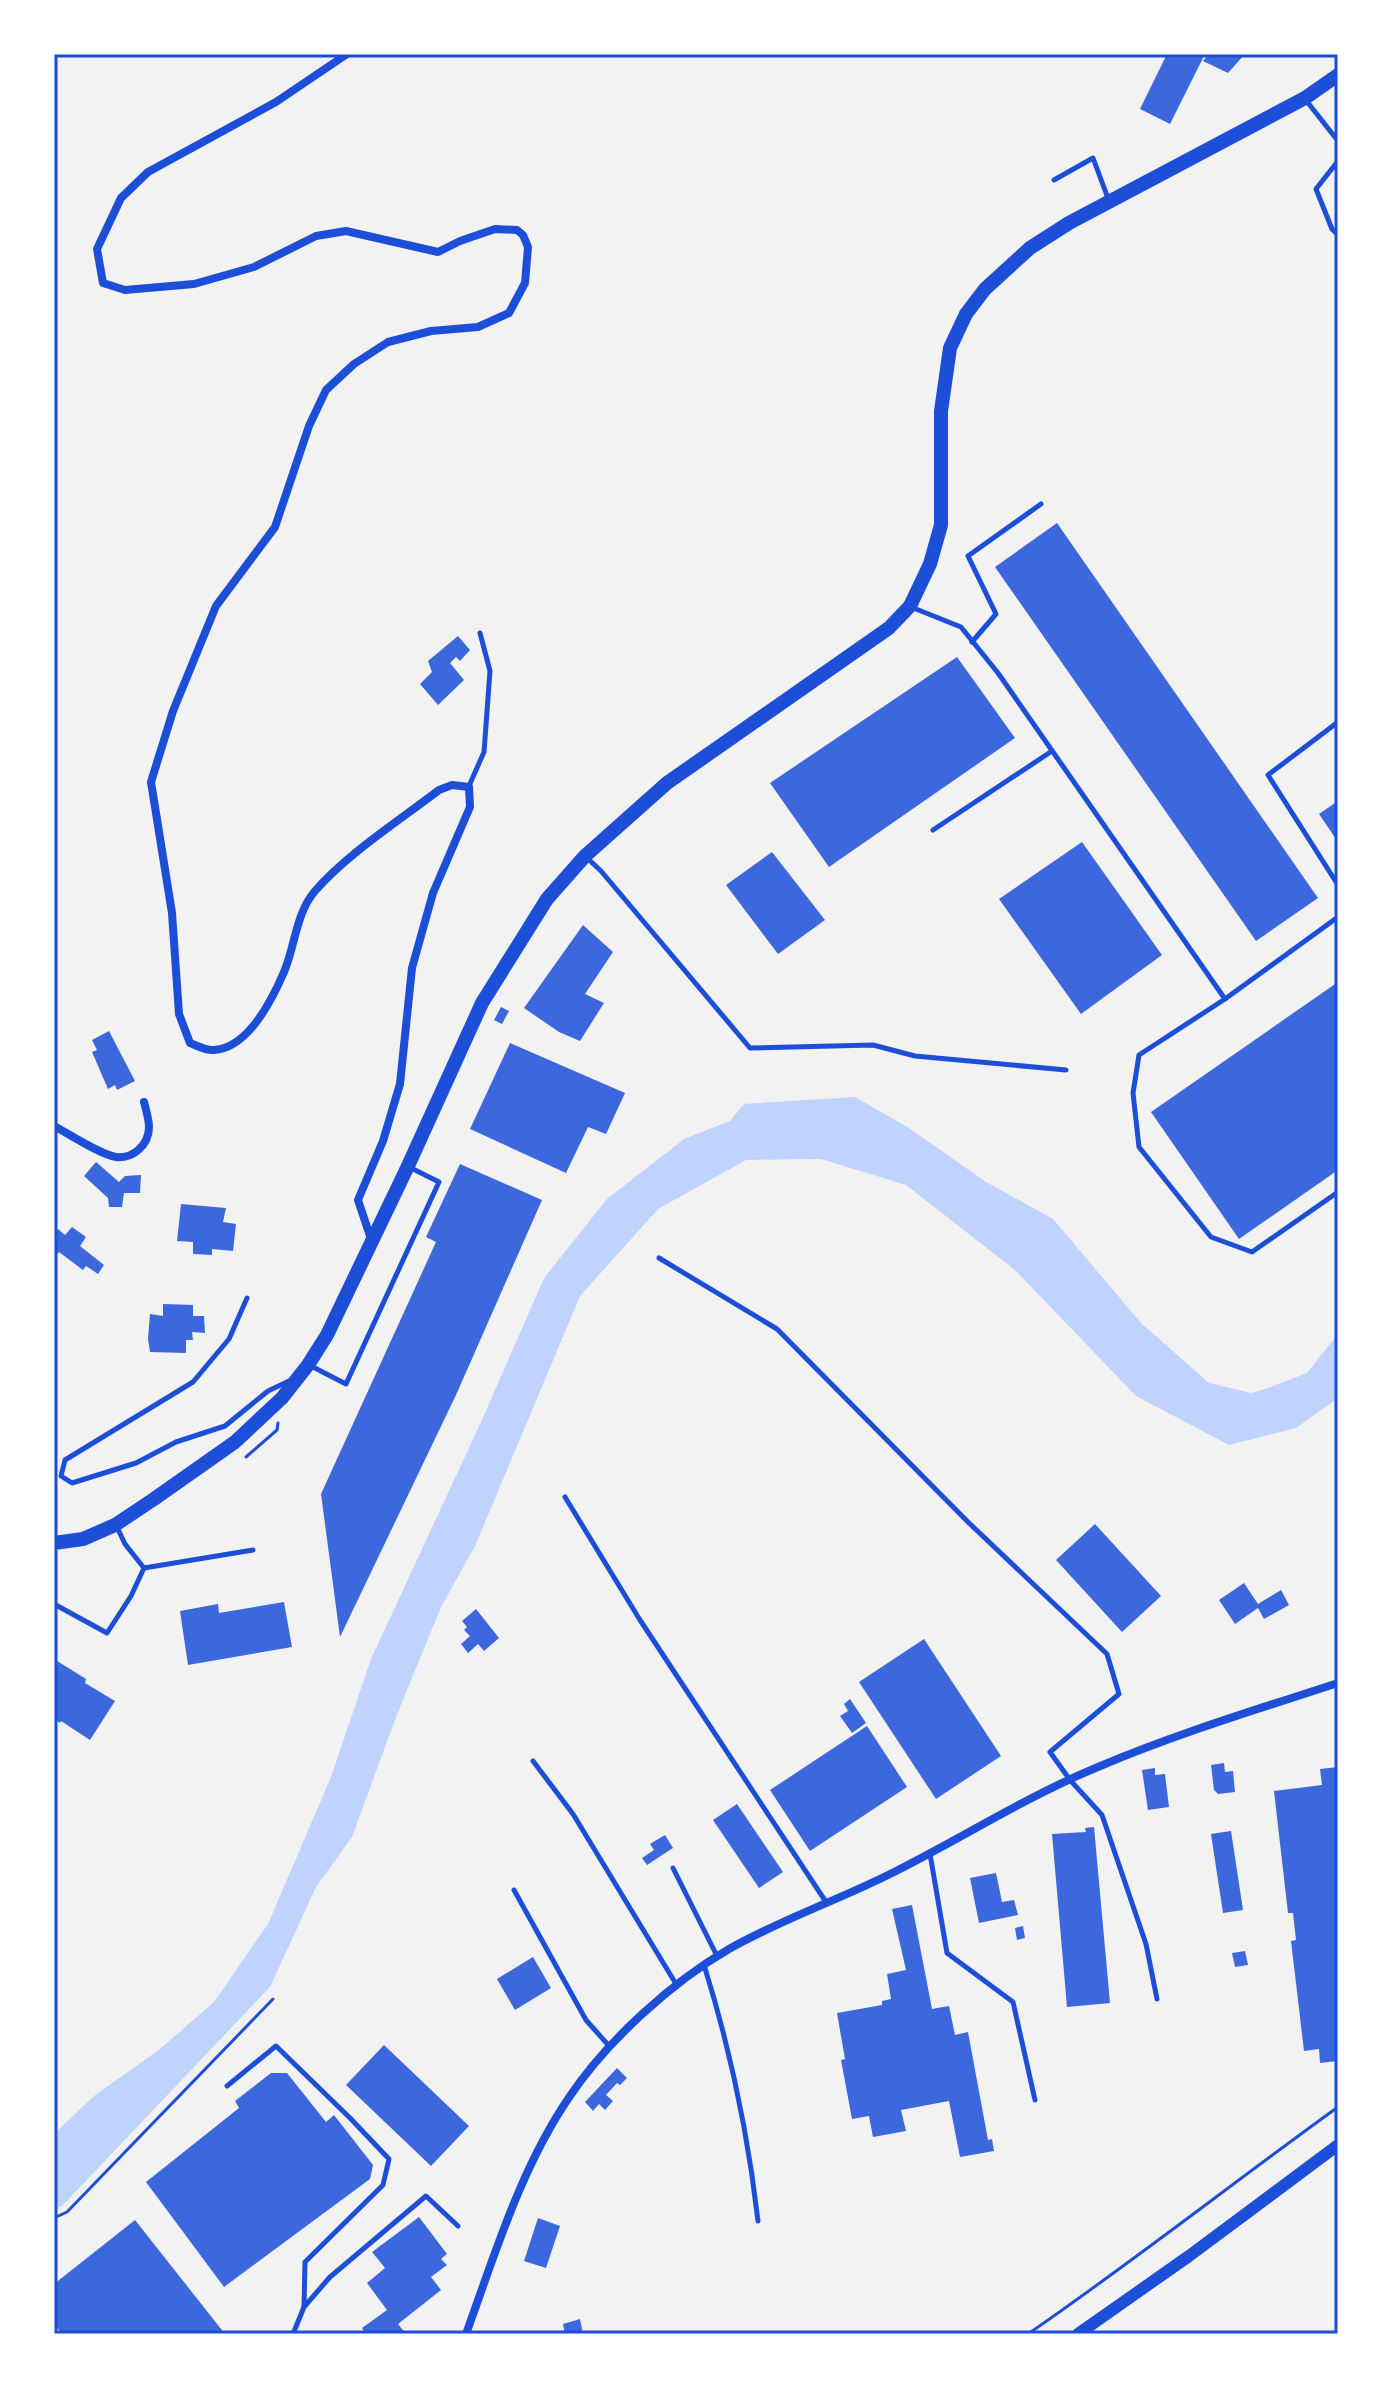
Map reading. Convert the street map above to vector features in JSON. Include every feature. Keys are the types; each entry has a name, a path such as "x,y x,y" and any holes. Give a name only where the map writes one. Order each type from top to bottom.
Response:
{"main road":[{"path":"54,1543 83,1539 115,1525 235,1442 282,1398 308,1365 327,1335 482,1003 547,899 585,856 667,783 889,628 910,606 930,564 941,525 941,411 950,348 966,314 985,289 1030,248 1069,223 1305,98 1338,75"}],"street":[{"path":"347,54 276,102 148,172 121,198 97,249 103,283 125,290 194,284 254,267 316,236 346,231 438,252 495,229 517,230 528,247 525,283 509,313 478,327 431,331 388,342 354,364 326,390 309,426 275,527 216,606 173,711 151,782 172,913 179,1014 190,1043 210,1051 229,1048 258,1022 285,971 300,920 313,893 351,858 439,790 452,785 469,787 470,807 433,893 412,968 400,1084 383,1141 358,1200 371,1239"},
{"path":"54,1126 114,1157 127,1157 138,1151 148,1139 150,1125 144,1102"},
{"path":"466,2334 515,2203 539,2150 570,2095 610,2047 676,1984 717,1957 826,1902 888,1875 1021,1803 1097,1767 1236,1716 1338,1683"},
{"path":"1078,2334 1338,2145"}],"lane":[{"path":"1305,98 1338,141"},
{"path":"1054,180 1093,158 1109,202"},
{"path":"1338,161 1316,189 1332,229 1338,235"},
{"path":"972,642 996,614 968,556 1041,504"},
{"path":"910,606 961,627 998,673 1225,999"},
{"path":"469,787 484,752 490,671 480,633"},
{"path":"1338,722 1268,775 1338,885"},
{"path":"933,830 1052,751"},
{"path":"585,856 750,1048 873,1045 915,1056 1066,1070"},
{"path":"1338,917 1225,999 1139,1055 1133,1093 1139,1147 1211,1237 1252,1252 1338,1192"},
{"path":"308,1365 346,1384 439,1182 408,1166"},
{"path":"659,1258 777,1329 969,1523 1107,1654 1119,1694 1050,1752 1102,1815 1146,1944 1157,1999"},
{"path":"247,1298 229,1339 193,1382 65,1460 61,1476 72,1483 136,1463 176,1442 225,1426 268,1391 297,1377"},
{"path":"565,1497 640,1620 826,1902"},
{"path":"115,1525 144,1568"},
{"path":"144,1568 253,1550"},
{"path":"54,1604 107,1633 131,1596 144,1568"},
{"path":"533,1761 573,1814 676,1984"},
{"path":"929,1853 947,1953 1013,2002 1035,2100"},
{"path":"673,1868 717,1957"},
{"path":"514,1890 586,2020 610,2047"},
{"path":"704,1965 717,2005 751,2154 758,2221"},
{"path":"227,2086 276,2046 389,2159 383,2185 305,2262 304,2307"},
{"path":"293,2334 304,2307 330,2277 426,2196 458,2226"}],"path":[{"path":"54,2218 67,2212 273,1999"},
{"path":"1028,2334 1120,2270 1338,2107"}],"water":[{"path":"855,1097 909,1128 986,1182 1053,1219 1141,1323 1209,1383 1251,1393 1268,1388 1307,1373 1338,1334 1338,1398 1296,1428 1229,1445 1136,1396 1015,1270 906,1185 821,1159 746,1160 658,1209 580,1296 475,1546 441,1607 352,1837 316,1887 270,1987 63,2205 54,2210 54,2134 94,2096 160,2049 214,2002 268,1924 331,1777 371,1659 544,1278 607,1199 684,1139 730,1121 744,1104"}],"building":[{"path":"1167,54 1205,54 1170,124 1140,109"},
{"path":"1209,54 1245,54 1228,73 1203,61"},
{"path":"1057,523 1318,898 1256,941 995,567"},
{"path":"458,636 470,650 460,661 456,657 450,663 464,680 438,705 420,684 432,672 428,661"},
{"path":"957,657 1015,738 829,867 770,783"},
{"path":"1338,801 1338,842 1319,814"},
{"path":"1082,842 1162,955 1081,1014 999,899"},
{"path":"772,852 825,920 778,954 726,885"},
{"path":"583,925 613,952 585,994 604,1003 580,1041 559,1032 524,1008"},
{"path":"1338,982 1338,1170 1239,1239 1151,1112"},
{"path":"501,1007 509,1011 502,1024 494,1020"},
{"path":"109,1031 135,1081 117,1090 115,1085 108,1089 92,1052 97,1050 92,1040"},
{"path":"510,1043 625,1093 606,1134 588,1127 566,1173 470,1129"},
{"path":"96,1162 119,1182 125,1176 141,1175 140,1193 124,1193 122,1207 109,1207 108,1198 84,1176"},
{"path":"460,1164 542,1200 456,1395 340,1637 321,1494 436,1242 426,1237"},
{"path":"181,1204 226,1208 223,1222 236,1224 233,1251 212,1249 212,1255 193,1254 193,1242 177,1241"},
{"path":"72,1227 86,1237 80,1246 104,1265 98,1274 86,1266 83,1270 59,1252 54,1258 54,1235 58,1229 65,1235"},
{"path":"163,1304 193,1305 193,1316 204,1316 205,1333 192,1332 193,1340 186,1340 186,1353 150,1352 150,1314 163,1316"},
{"path":"1095,1524 1161,1596 1122,1632 1056,1560"},
{"path":"1244,1583 1258,1604 1281,1590 1289,1605 1264,1619 1258,1608 1235,1624 1219,1600"},
{"path":"284,1602 292,1647 188,1665 180,1611 218,1604 219,1613"},
{"path":"476,1609 499,1638 484,1651 478,1644 468,1653 461,1644 470,1636 464,1630 467,1627 462,1621"},
{"path":"924,1639 1001,1756 936,1799 859,1682"},
{"path":"54,1659 115,1701 90,1740 54,1719"},
{"path":"850,1699 866,1723 852,1733 840,1716 848,1711 844,1704"},
{"path":"867,1726 907,1787 810,1851 770,1790"},
{"path":"1224,1763 1225,1772 1233,1771 1235,1792 1218,1794 1214,1790 1211,1765"},
{"path":"1338,1767 1338,2061 1320,2063 1319,2049 1304,2051 1291,1941 1296,1940 1293,1913 1288,1913 1274,1791 1322,1785 1320,1769"},
{"path":"1155,1768 1155,1775 1165,1774 1169,1807 1148,1810 1142,1770"},
{"path":"737,1804 783,1872 759,1888 713,1820"},
{"path":"1094,1827 1110,2003 1067,2007 1052,1834 1086,1832 1085,1828"},
{"path":"1231,1831 1243,1910 1223,1913 1211,1834"},
{"path":"665,1835 673,1848 647,1865 642,1858 654,1850 650,1844"},
{"path":"996,1873 1002,1902 1014,1900 1018,1915 979,1923 970,1878"},
{"path":"912,1905 932,2009 949,2006 955,2035 968,2032 988,2140 992,2139 994,2151 960,2157 949,2101 901,2110 906,2131 873,2137 869,2116 852,2119 841,2060 845,2059 837,2013 882,2005 882,2001 891,1999 887,1974 906,1970 892,1909"},
{"path":"1023,1926 1025,1938 1017,1940 1015,1928"},
{"path":"1245,1951 1248,1965 1235,1967 1232,1953"},
{"path":"533,1957 551,1988 515,2010 497,1979"},
{"path":"384,2045 469,2126 431,2166 346,2085"},
{"path":"617,2068 627,2078 620,2085 617,2083 606,2095 613,2101 605,2110 599,2104 593,2111 585,2102"},
{"path":"271,2073 287,2073 326,2122 334,2115 373,2165 370,2179 224,2287 146,2182 239,2108 235,2101"},
{"path":"419,2217 447,2254 441,2259 447,2265 431,2277 441,2290 398,2324 406,2334 366,2334 362,2328 387,2310 367,2283 385,2268 372,2252"},
{"path":"538,2218 560,2226 546,2268 524,2261"},
{"path":"135,2220 225,2334 62,2334 54,2324 54,2284"},
{"path":"580,2319 583,2334 565,2334 563,2324"}]}
